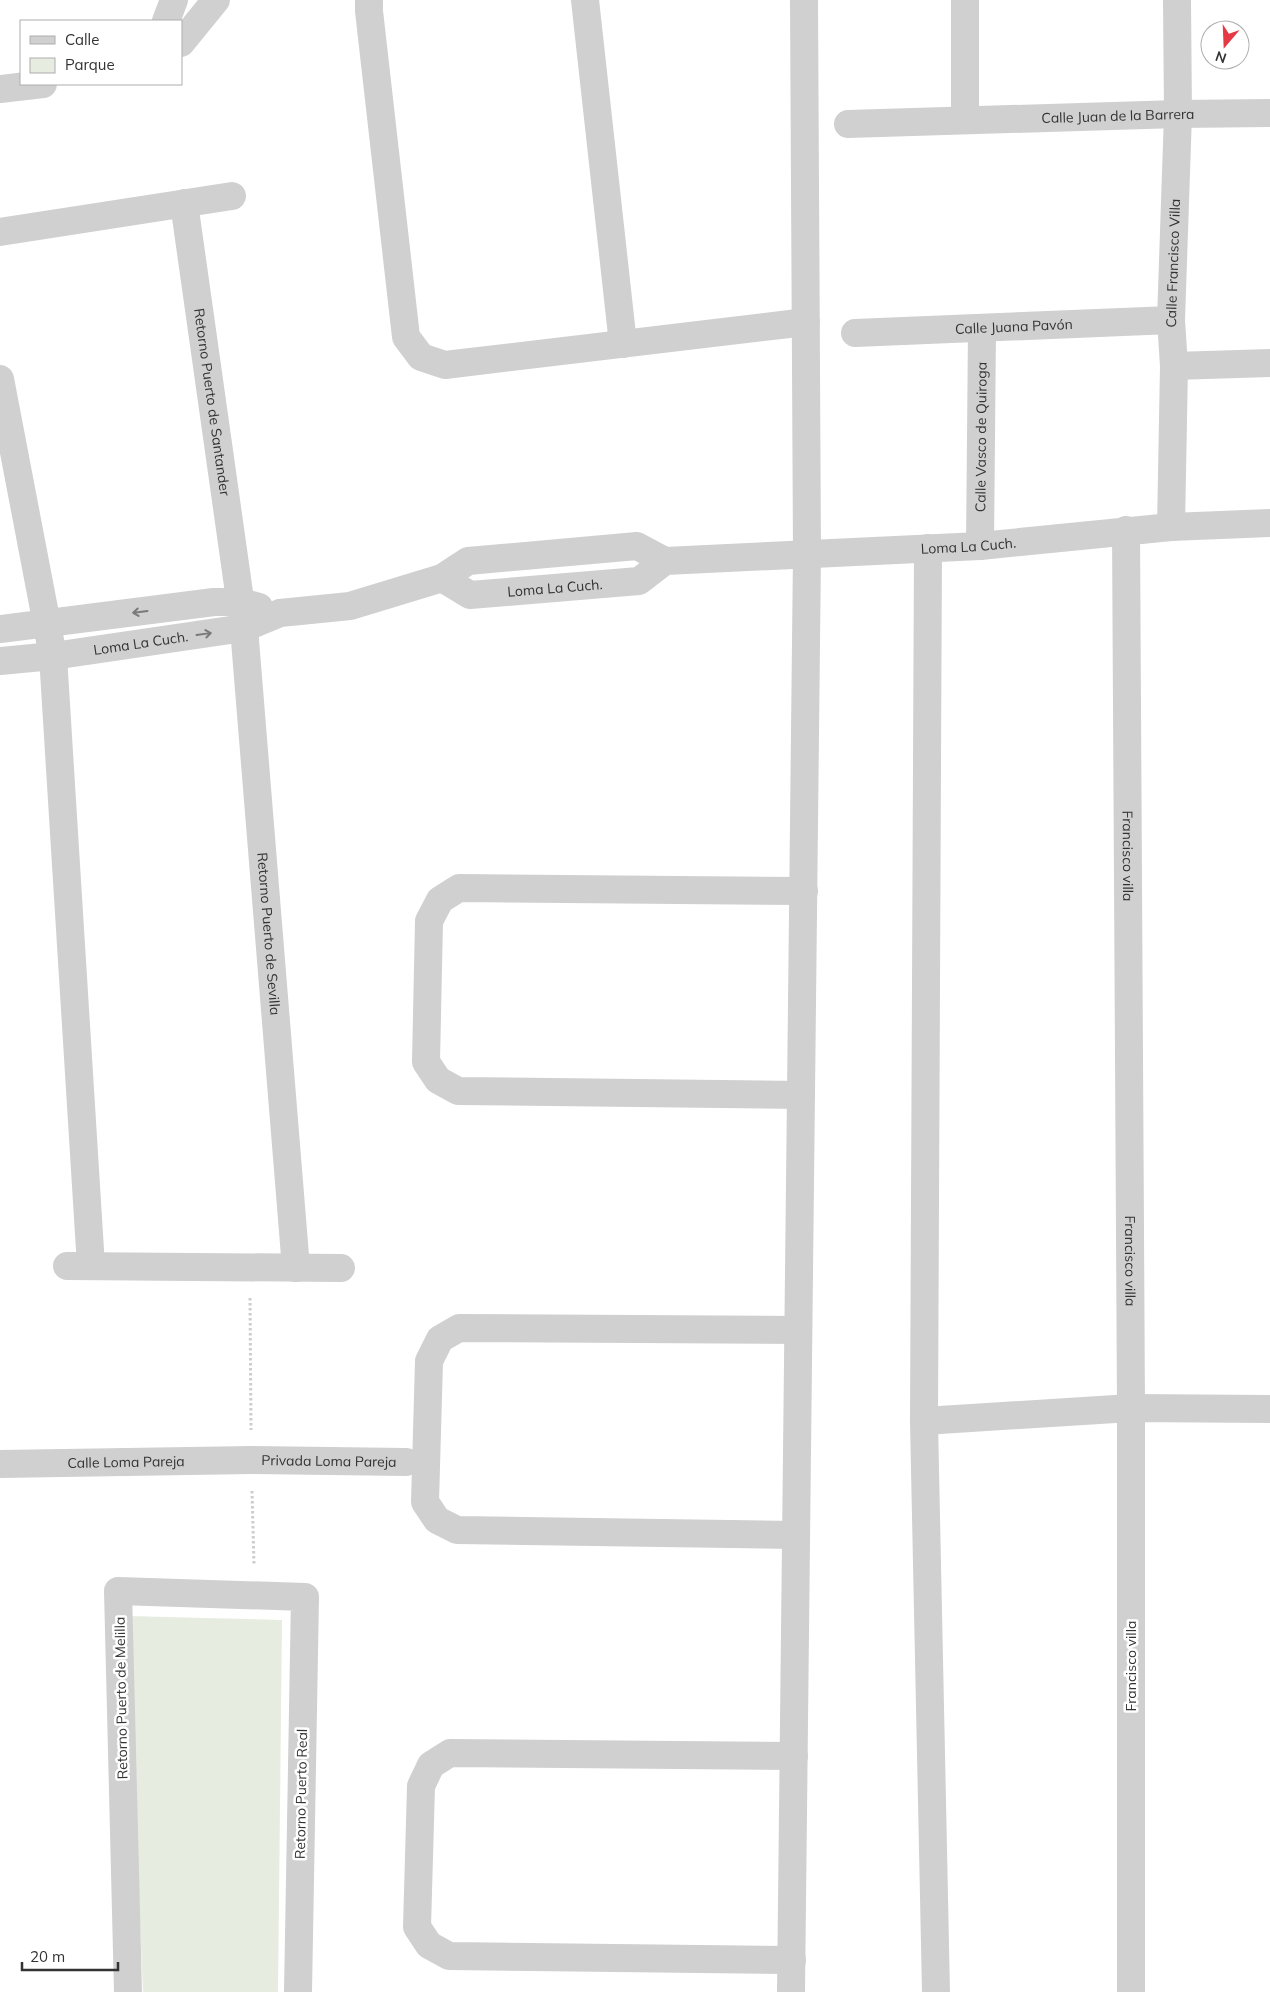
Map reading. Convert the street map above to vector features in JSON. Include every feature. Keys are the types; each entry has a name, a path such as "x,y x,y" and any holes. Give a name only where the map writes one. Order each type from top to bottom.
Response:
{"street":[{"path":"166,20 174,0"},
{"path":"182,42 216,0"},
{"path":"369,0 406,337 421,357 445,365 806,322"},
{"path":"585,0 623,344"},
{"path":"791,1992 807,553 804,0"},
{"path":"965,0 965,120"},
{"name":"Calle Francisco Villa","path":"1171,527 1174,366 1172,320 1178,114 1177,0"},
{"path":"0,89 34,85"},
{"name":"Calle Juan de la Barrera","path":"848,124 1270,113"},
{"path":"0,232 232,196"},
{"name":"Retorno Puerto de Santander","path":"184,203 241,602"},
{"name":"Calle Juana Pavón","path":"855,333 1172,320"},
{"name":"Calle Vasco de Quiroga","path":"980,546 982,329"},
{"path":"1174,366 1270,362"},
{"path":"0,379 45,624 53,656 79,1266 341,1268"},
{"name":"Loma La Cuch.","path":"0,661 53,656 244,628 280,613 350,606 442,578 470,595 639,581 665,562 807,553 980,546 1126,530 1270,523"},
{"name":"Francisco villa","path":"1126,530 1131,1408 1131,1992"},
{"path":"928,548 924,1421 936,1992"},
{"name":"Loma La Cuch.","path":"0,629 214,602 241,602 280,613"},
{"name":"Retorno Puerto de Sevilla","path":"241,602 296,1268"},
{"path":"801,1095 458,1091 438,1080 426,1062 429,921 440,900 459,888 804,891"},
{"path":"796,1535 457,1530 437,1520 426,1502 429,1361 440,1340 459,1328 798,1330"},
{"path":"924,1421 1131,1408 1270,1409"},
{"name":"Privada Loma Pareja","path":"252,1460 406,1462"},
{"name":"Calle Loma Pareja","path":"0,1464 252,1460"},
{"name":"Retorno Puerto de Melilla","path":"128,1992 118,1591 305,1597"},
{"name":"Retorno Puerto Real","path":"298,1992 305,1597"},
{"path":"792,1960 449,1956 429,1945 417,1927 421,1786 431,1765 450,1753 794,1756"}],"green space":[{"path":"127,1616 282,1620 278,1992 143,1992"}]}
